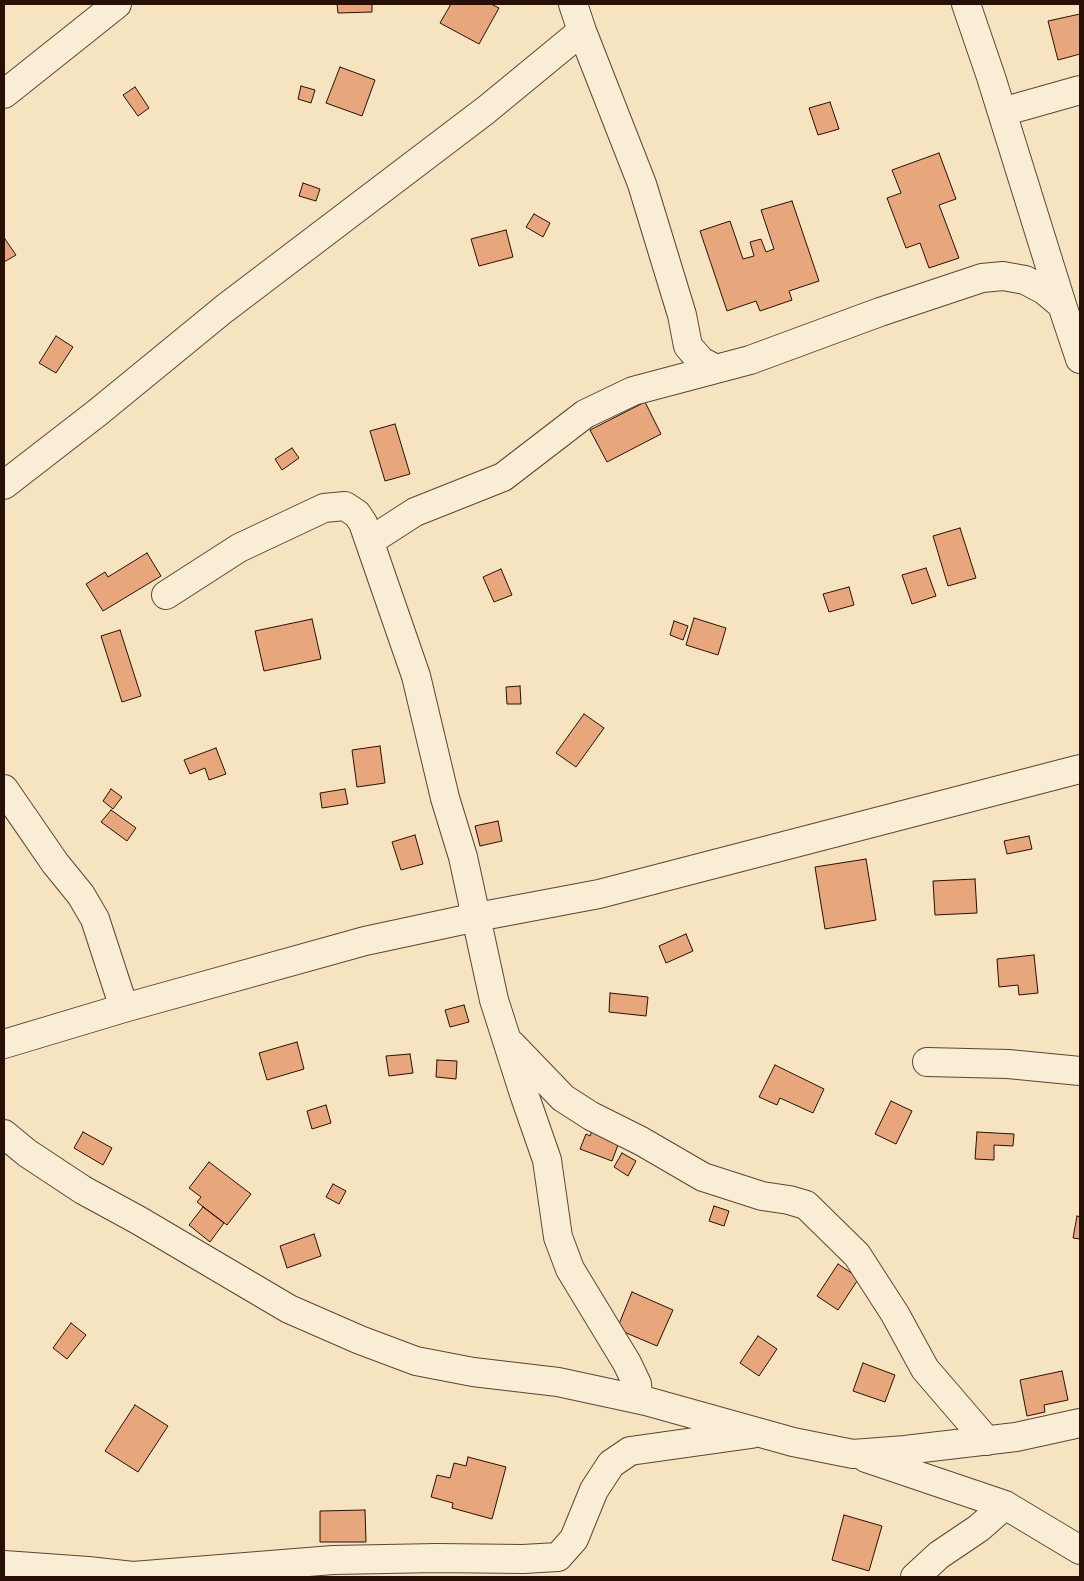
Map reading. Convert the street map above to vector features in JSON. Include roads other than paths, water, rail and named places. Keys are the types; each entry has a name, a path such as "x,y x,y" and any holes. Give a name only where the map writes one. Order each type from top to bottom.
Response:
{"street":[{"path":"4,94 117,4"},
{"path":"573,4 642,184 682,315 688,346 701,361 716,369"},
{"path":"966,4 1080,359"},
{"path":"4,485 97,413 224,309 486,110 582,31"},
{"path":"1002,112 1080,90"},
{"path":"370,541 415,512 503,477 585,414 633,391 750,360 880,312 982,278 1003,276 1025,280 1044,290 1062,305"},
{"path":"166,595 239,548 324,508 345,506 357,514 363,523 416,676 445,798 463,857 494,1000 547,1160 558,1237 570,1270 627,1363 637,1384 638,1399"},
{"path":"4,1044 124,1008 365,941 599,894 1080,769"},
{"path":"4,790 55,863 82,895 96,919 124,1008"},
{"path":"508,1041 563,1098 591,1116 641,1141 703,1177 762,1196 806,1205 857,1254 896,1314 925,1369 987,1441"},
{"path":"927,1062 1008,1064 1080,1071"},
{"path":"4,1134 83,1190 138,1220 280,1304 360,1340 416,1361 473,1372 558,1382 638,1399 757,1433 853,1454 1005,1505 1080,1550"},
{"path":"853,1454 987,1441 1080,1424"},
{"path":"4,1565 88,1570 130,1577 333,1560 522,1559 558,1557 574,1539 594,1490 606,1470 611,1464 630,1451 757,1433"},
{"path":"915,1577 939,1555 979,1528 1005,1505"}]}
